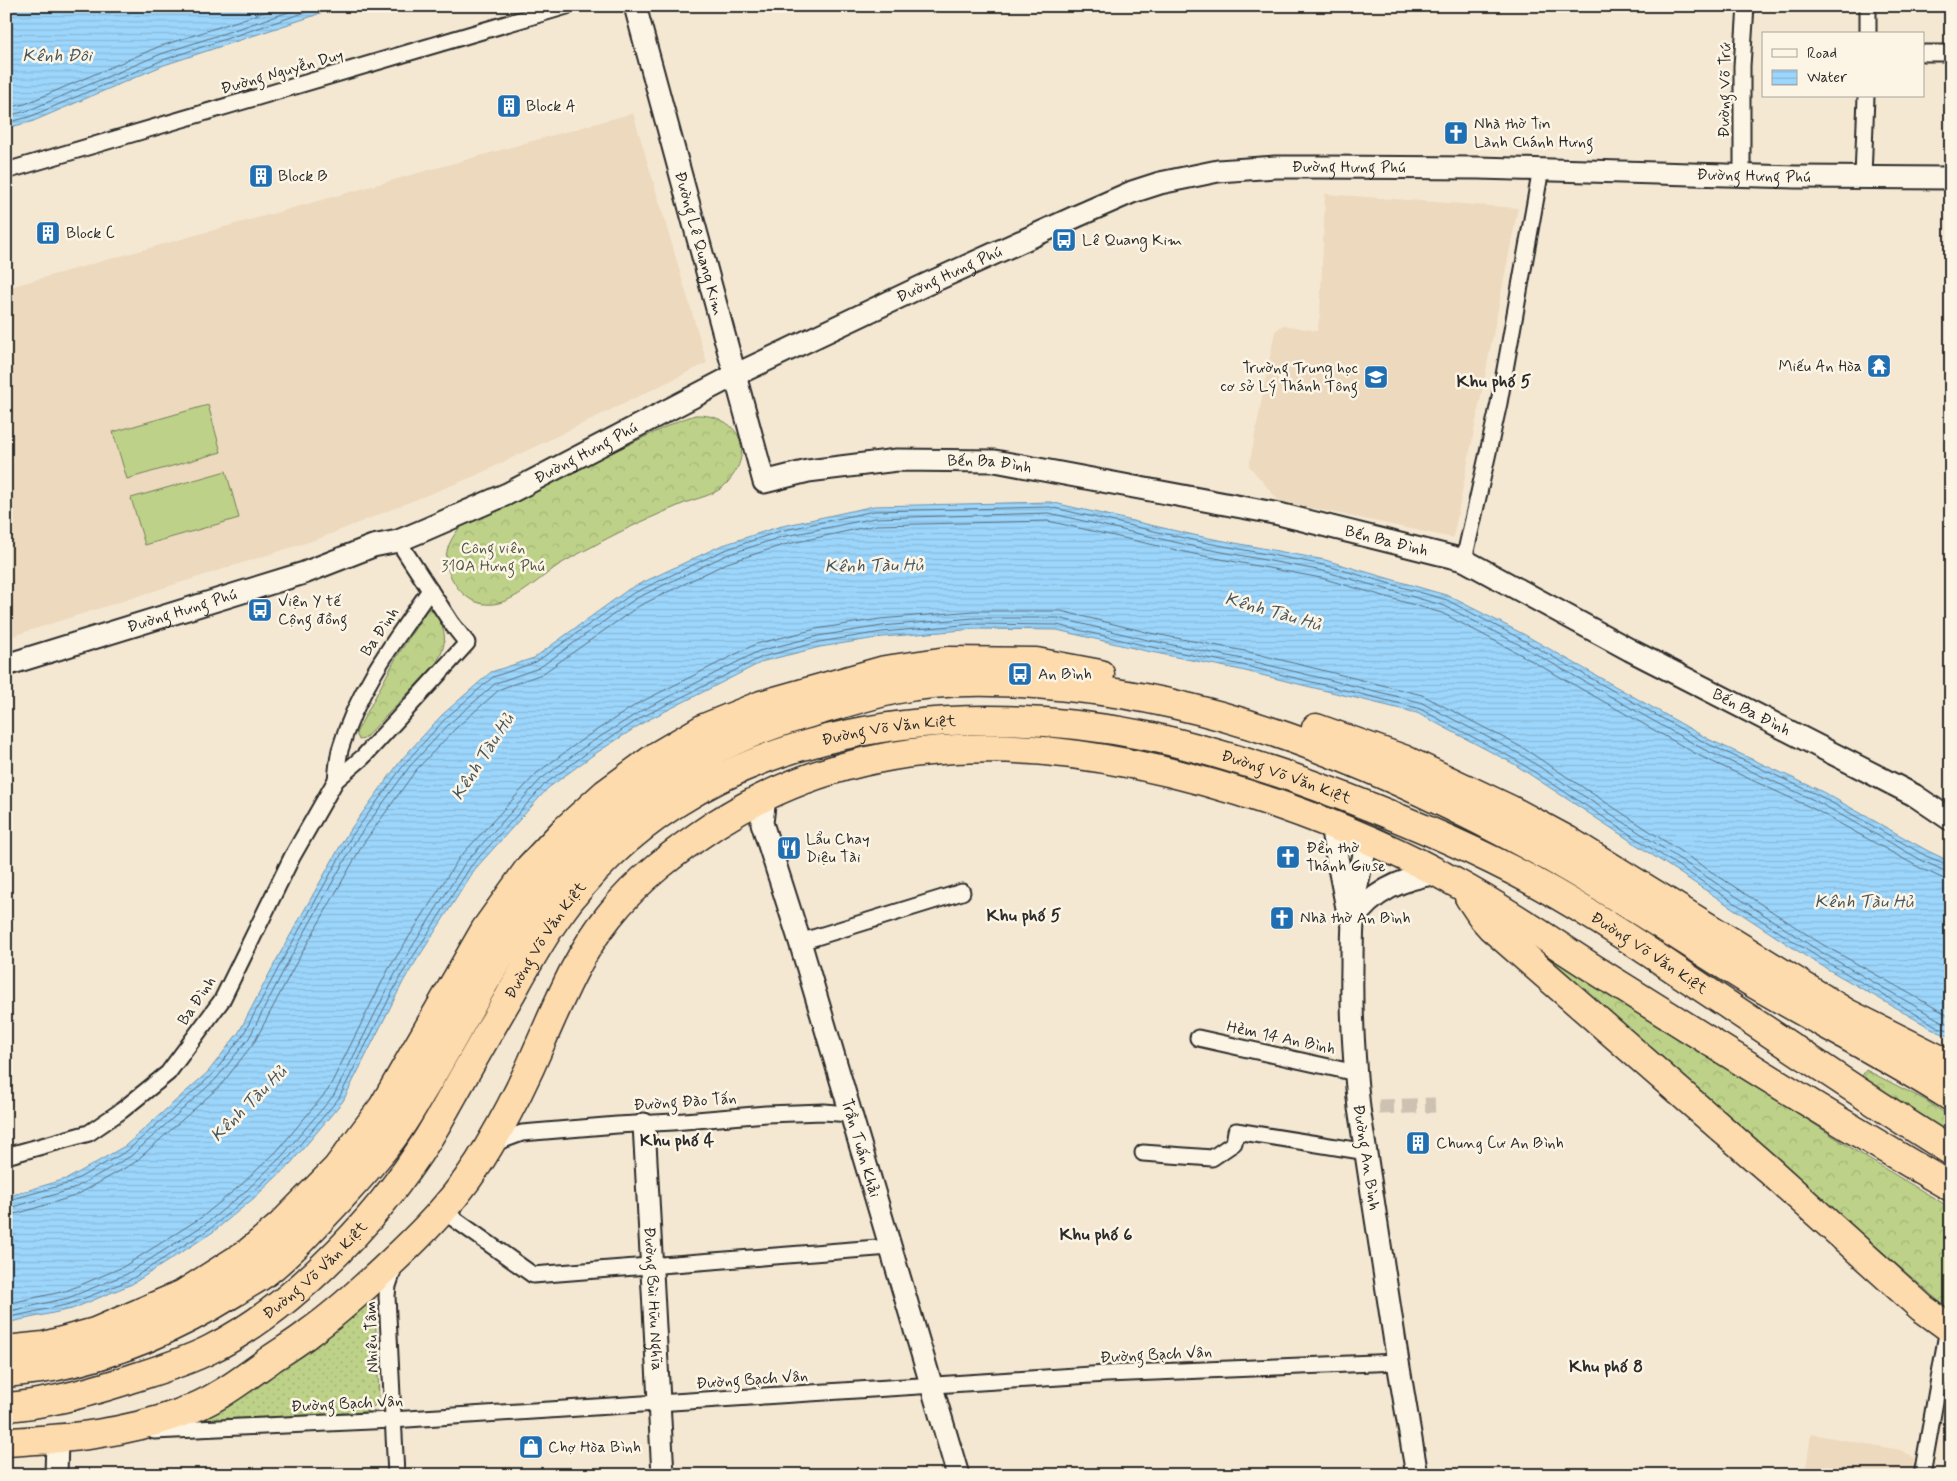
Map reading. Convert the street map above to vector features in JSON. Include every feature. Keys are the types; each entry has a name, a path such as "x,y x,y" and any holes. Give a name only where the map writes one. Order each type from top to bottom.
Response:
{"highway":[{"name":"Đường Võ Văn Kiệt","path":"6,1350 47,1357 98,1355 181,1324 213,1306 265,1272 313,1228 361,1176 393,1137 514,935 556,876 579,849 608,822 653,786 700,758 746,736 793,718 896,689 954,683 1017,682 1090,689 1179,706 1265,729 1313,745 1399,769 1511,810 1568,840 1845,1012 1951,1066"},
{"name":"Đường Võ Văn Kiệt","path":"6,1407 56,1400 179,1363 210,1349 265,1317 331,1258 389,1196 438,1123 539,944 578,889 600,864 628,838 675,803 740,768 798,745 872,728 961,720 1029,722 1085,727 1148,736 1244,762 1381,810 1496,862 1571,904 1634,942 1951,1151"},
{"name":"Đường Võ Văn Kiệt","path":"6,1442 57,1440 108,1433 185,1412 229,1389 312,1332 400,1255 443,1211 465,1184 490,1145 515,1122 528,1073 580,960 606,919 629,892 690,842 757,809 794,784 818,775 878,759 927,751 979,747 1026,748 1118,760 1168,772 1276,804 1368,840 1439,873 1464,887 1776,1082 1951,1187"},
{"path":"1368,840 1399,769"},
{"name":"Đường Võ Văn Kiệt","path":"1399,769 1434,797 1552,859 1753,982 1951,1097"},
{"path":"1320,788 1332,806 1333,826"},
{"path":"1464,887 1476,908 1491,927 1922,1308 1950,1328"},
{"path":"1753,982 1845,1012"},
{"path":"47,1357 56,1400 57,1440"},
{"name":"Đường Võ Văn Kiệt","path":"6,1373 47,1357"}],"street":[{"name":"Đường Nguyễn Duy","path":"6,171 568,6"},
{"name":"Đường Lê Quang Kim","path":"635,6 764,482"},
{"name":"Đường Võ Trứ","path":"1742,174 1742,66 1746,6"},
{"path":"1868,6 1868,32"},
{"path":"1924,53 1951,54"},
{"path":"1863,178 1866,98"},
{"name":"Đường Hưng Phú","path":"6,665 304,573 373,546 398,541 507,494 735,374 1075,217 1132,192 1160,183 1208,172 1276,167 1541,169 1863,178 1951,178"},
{"path":"1464,560 1498,403 1541,169"},
{"name":"Bến Ba Đình","path":"764,482 808,471 897,460 995,460 1280,514 1464,560 1638,655 1914,795 1951,820"},
{"path":"398,541 430,590"},
{"name":"Ba Đình","path":"6,1156 88,1133 121,1111 168,1072 222,1000 292,857 336,780 363,757 467,642 430,590 368,682 351,718 340,751 336,780"},
{"name":"Trần Tuấn Khải","path":"757,809 800,942 958,1475"},
{"path":"1333,826 1333,837 1345,899 1352,922"},
{"name":"Đường An Bình","path":"1368,840 1356,883 1352,922 1352,998 1356,1073 1359,1108 1417,1475"},
{"path":"1352,922 1366,904 1394,884 1418,876 1439,873"},
{"path":"800,942 962,892"},
{"name":"Hẻm 14 An Bình","path":"1198,1038 1356,1073"},
{"name":"Đường Đào Tấn","path":"515,1122 644,1124 766,1114 824,1112 850,1114"},
{"name":"Đường Bùi Hữu Nghĩa","path":"644,1124 663,1475"},
{"path":"1143,1153 1212,1158 1234,1143 1236,1131 1367,1152"},
{"path":"443,1211 532,1275 652,1264 890,1247"},
{"name":"Nhiêu Tâm","path":"396,1475 387,1296 390,1276 400,1255"},
{"path":"1922,1475 1950,1328"},
{"name":"Đường Bạch Vân","path":"108,1433 392,1420 932,1387 1106,1374 1398,1362"},
{"path":"56,1475 57,1440"}],"shaded area":[{"path":"633,113 707,363 477,475 318,539 6,638 6,288"},
{"name":"Trường Trung học cơ sở Lý Thánh Tông","path":"1325,194 1518,208 1453,538 1279,501 1249,466 1275,331 1283,325 1317,331 1320,315"},
{"path":"1811,1434 1901,1450 1914,1458 1912,1475 1805,1475"}],"green space":[{"path":"208,405 221,452 127,479 113,432"},
{"name":"Công viên 310A Hưng Phú","path":"695,415 710,416 722,421 732,427 738,436 741,458 736,471 727,483 717,491 649,519 572,557 510,599 493,604 479,603 473,601 458,588 448,570 446,555 450,542 464,523 678,421"},
{"path":"226,471 239,518 145,545 131,498"},
{"path":"435,609 444,631 444,643 435,665 364,739 359,740 356,733 396,658 427,610"},
{"path":"1517,931 1865,1157 1951,1208 1951,1312"},
{"path":"1866,1070 1925,1100 1951,1117 1951,1136 1860,1079"},
{"path":"374,1289 379,1397 376,1404 366,1412 193,1421"}],"water":[{"name":"Kênh Đôi","path":"6,6 337,6 313,16 164,65 31,122 6,128"},
{"name":"Kênh Tàu Hủ","path":"1050,502 1198,536 1325,560 1449,596 1525,635 1708,739 1821,791 1951,862 1951,1037 1936,1031 1810,959 1514,764 1417,713 1241,670 1146,651 1057,630 975,629 883,637 820,647 764,661 646,721 593,755 548,788 475,869 404,980 343,1101 291,1163 254,1198 213,1232 132,1284 72,1309 6,1323 6,1197 69,1178 125,1146 208,1072 239,1032 277,959 347,834 402,759 442,715 491,672 534,658 629,589 720,546 778,527 874,506"}],"tunnel":[{"path":"1379,1107 1435,1105"}],"place":[{"name":"Block A","path":"509,106"},
{"name":"Nhà thờ Tin Lành Chánh Hưng","path":"1456,133"},
{"name":"Block B","path":"261,176"},
{"name":"Block C","path":"48,233"},
{"name":"Lê Quang Kim","path":"1064,240"},
{"name":"Miếu An Hòa","path":"1879,366"},
{"name":"Trường Trung học cơ sở Lý Thánh Tông","path":"1376,377"},
{"name":"Viện Y tế Cộng đồng","path":"260,610"},
{"name":"An Bình","path":"1020,674"},
{"name":"Lẩu Chay Diệu Tài","path":"789,848"},
{"name":"Đền thờ Thánh Giuse","path":"1288,857"},
{"name":"Nhà thờ An Bình","path":"1282,918"},
{"name":"Chung Cư An Bình","path":"1418,1143"},
{"name":"Chợ Hòa Bình","path":"531,1447"}],"district":[{"name":"Khu phố 5","path":"1494,382"},
{"name":"Khu phố 5","path":"1024,916"},
{"name":"Khu phố 4","path":"677,1141"},
{"name":"Khu phố 6","path":"1096,1235"},
{"name":"Khu phố 8","path":"1606,1367"}]}
